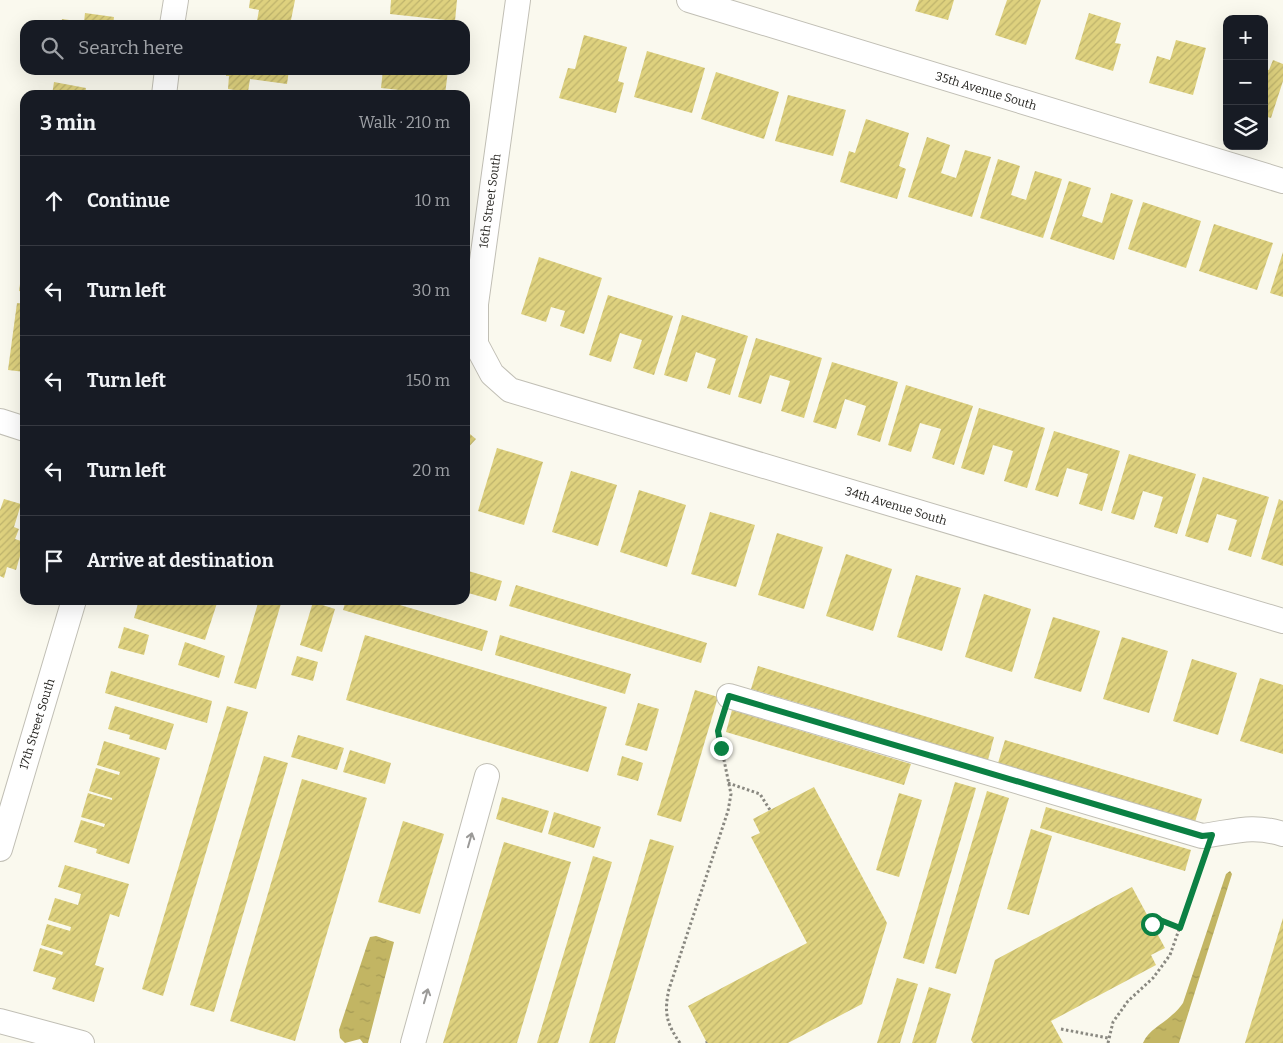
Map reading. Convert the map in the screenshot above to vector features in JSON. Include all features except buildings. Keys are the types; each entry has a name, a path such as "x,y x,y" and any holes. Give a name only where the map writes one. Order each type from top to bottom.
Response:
{"street":[{"path":"173,20 176,0"},
{"name":"16th Street South","path":"510,390 492,374 476,344 476,304 518,0"},
{"name":"35th Avenue South","path":"689,0 1283,181"},
{"path":"165,90 166,75"},
{"name":"34th Avenue South","path":"510,390 1283,621"},
{"path":"0,421 20,427"},
{"name":"17th Street South","path":"0,849 73,605"},
{"path":"729,696 1202,836 1250,828 1266,828 1283,834"},
{"path":"413,1043 488,776"},
{"path":"0,1021 82,1043"}],"path":[{"path":"680,1043 671,1030 665,1008 669,989 728,811 731,794 718,731 729,696"},
{"path":"728,783 760,794 770,810"},
{"path":"1108,1043 1113,1022 1128,1001 1152,978 1170,955 1212,835"},
{"path":"1152,924 1160,920 1180,928"},
{"path":"1061,1029 1108,1038"}],"water":[{"path":"1230,871 1232,874 1179,1043 1143,1043 1152,1031 1183,1003 1226,874"},
{"path":"376,936 394,942 368,1043 363,1043 360,1039 345,1043 340,1038 339,1030 368,942 370,937"}],"route":[{"path":"721,748 718,731 729,696 1202,836 1212,835 1180,928 1160,920 1152,924"}]}
